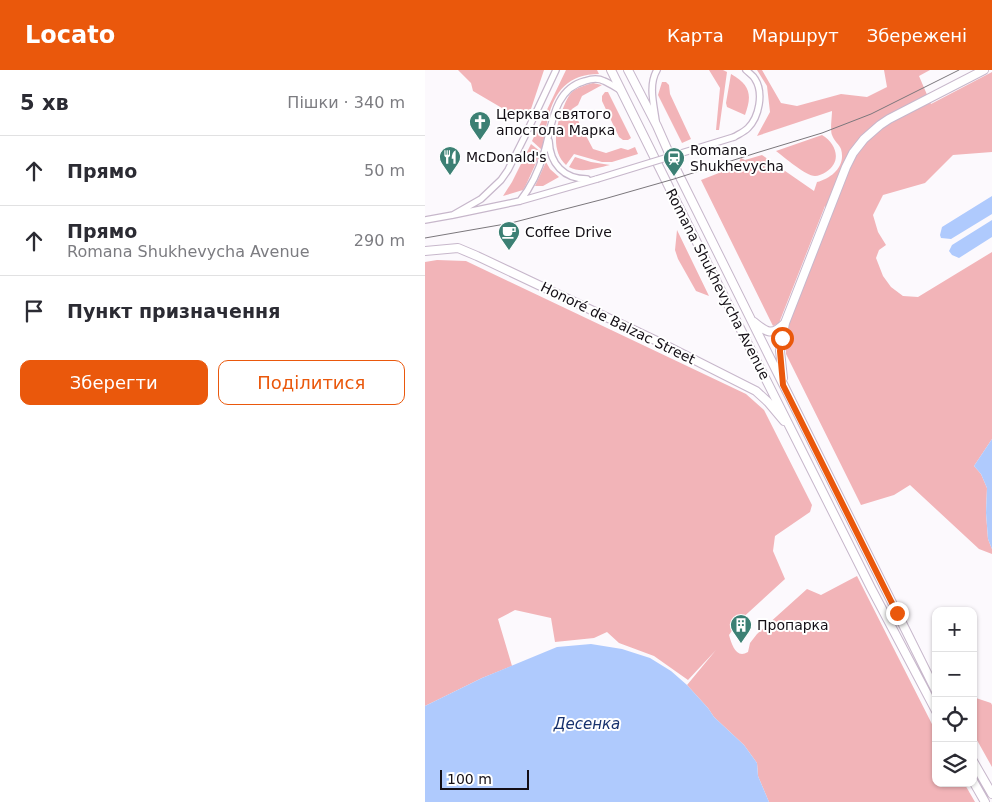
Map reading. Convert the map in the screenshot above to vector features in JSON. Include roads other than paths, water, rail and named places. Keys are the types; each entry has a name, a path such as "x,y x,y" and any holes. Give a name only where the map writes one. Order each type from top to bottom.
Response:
{"main road":[{"name":"Romana Shukhevycha Avenue","path":"611,70 871,588 932,703"},
{"name":"Romana Shukhevycha Avenue","path":"628,70 932,683"},
{"path":"783,385 780,351 785,323 853,152 872,131 889,119 985,70"},
{"name":"Honoré de Balzac Street","path":"425,251 458,248 659,342 755,392 768,402 793,432"},
{"path":"751,321 765,331 770,332 778,330 785,323"},
{"path":"977,768 992,794"},
{"path":"976,787 985,802"}],"street":[{"path":"453,215 481,199 501,180 524,138 556,70"},
{"path":"657,70 654,75 652,89 657,126"},
{"path":"425,220 520,201 734,137 750,127 758,110 759,90 755,79 746,70"},
{"path":"520,201 529,189 543,156 554,115 563,94 573,86 586,80 604,81 621,90"},
{"path":"549,136 552,158 563,172 576,179 597,179"}],"water":[{"path":"992,196 992,214 951,239 941,238 942,227"},
{"path":"992,220 992,237 959,258 952,255 949,251 952,245"},
{"path":"992,439 992,549 988,539 987,488 981,474 974,466"},
{"name":"Десенка","path":"591,644 622,649 650,658 671,671 687,685 714,717 744,745 757,763 758,776 769,802 425,802 425,706 482,678 557,647"}],"tram line":[{"path":"425,238 511,223 604,199 822,133 871,114 959,70"}],"place":[{"name":"Церква святого апостола Марка","path":"480,141"},
{"name":"McDonald's","path":"450,176"},
{"name":"Romana Shukhevycha","path":"674,177"},
{"name":"Coffee Drive","path":"509,251"},
{"name":"Пропарка","path":"741,644"}]}
